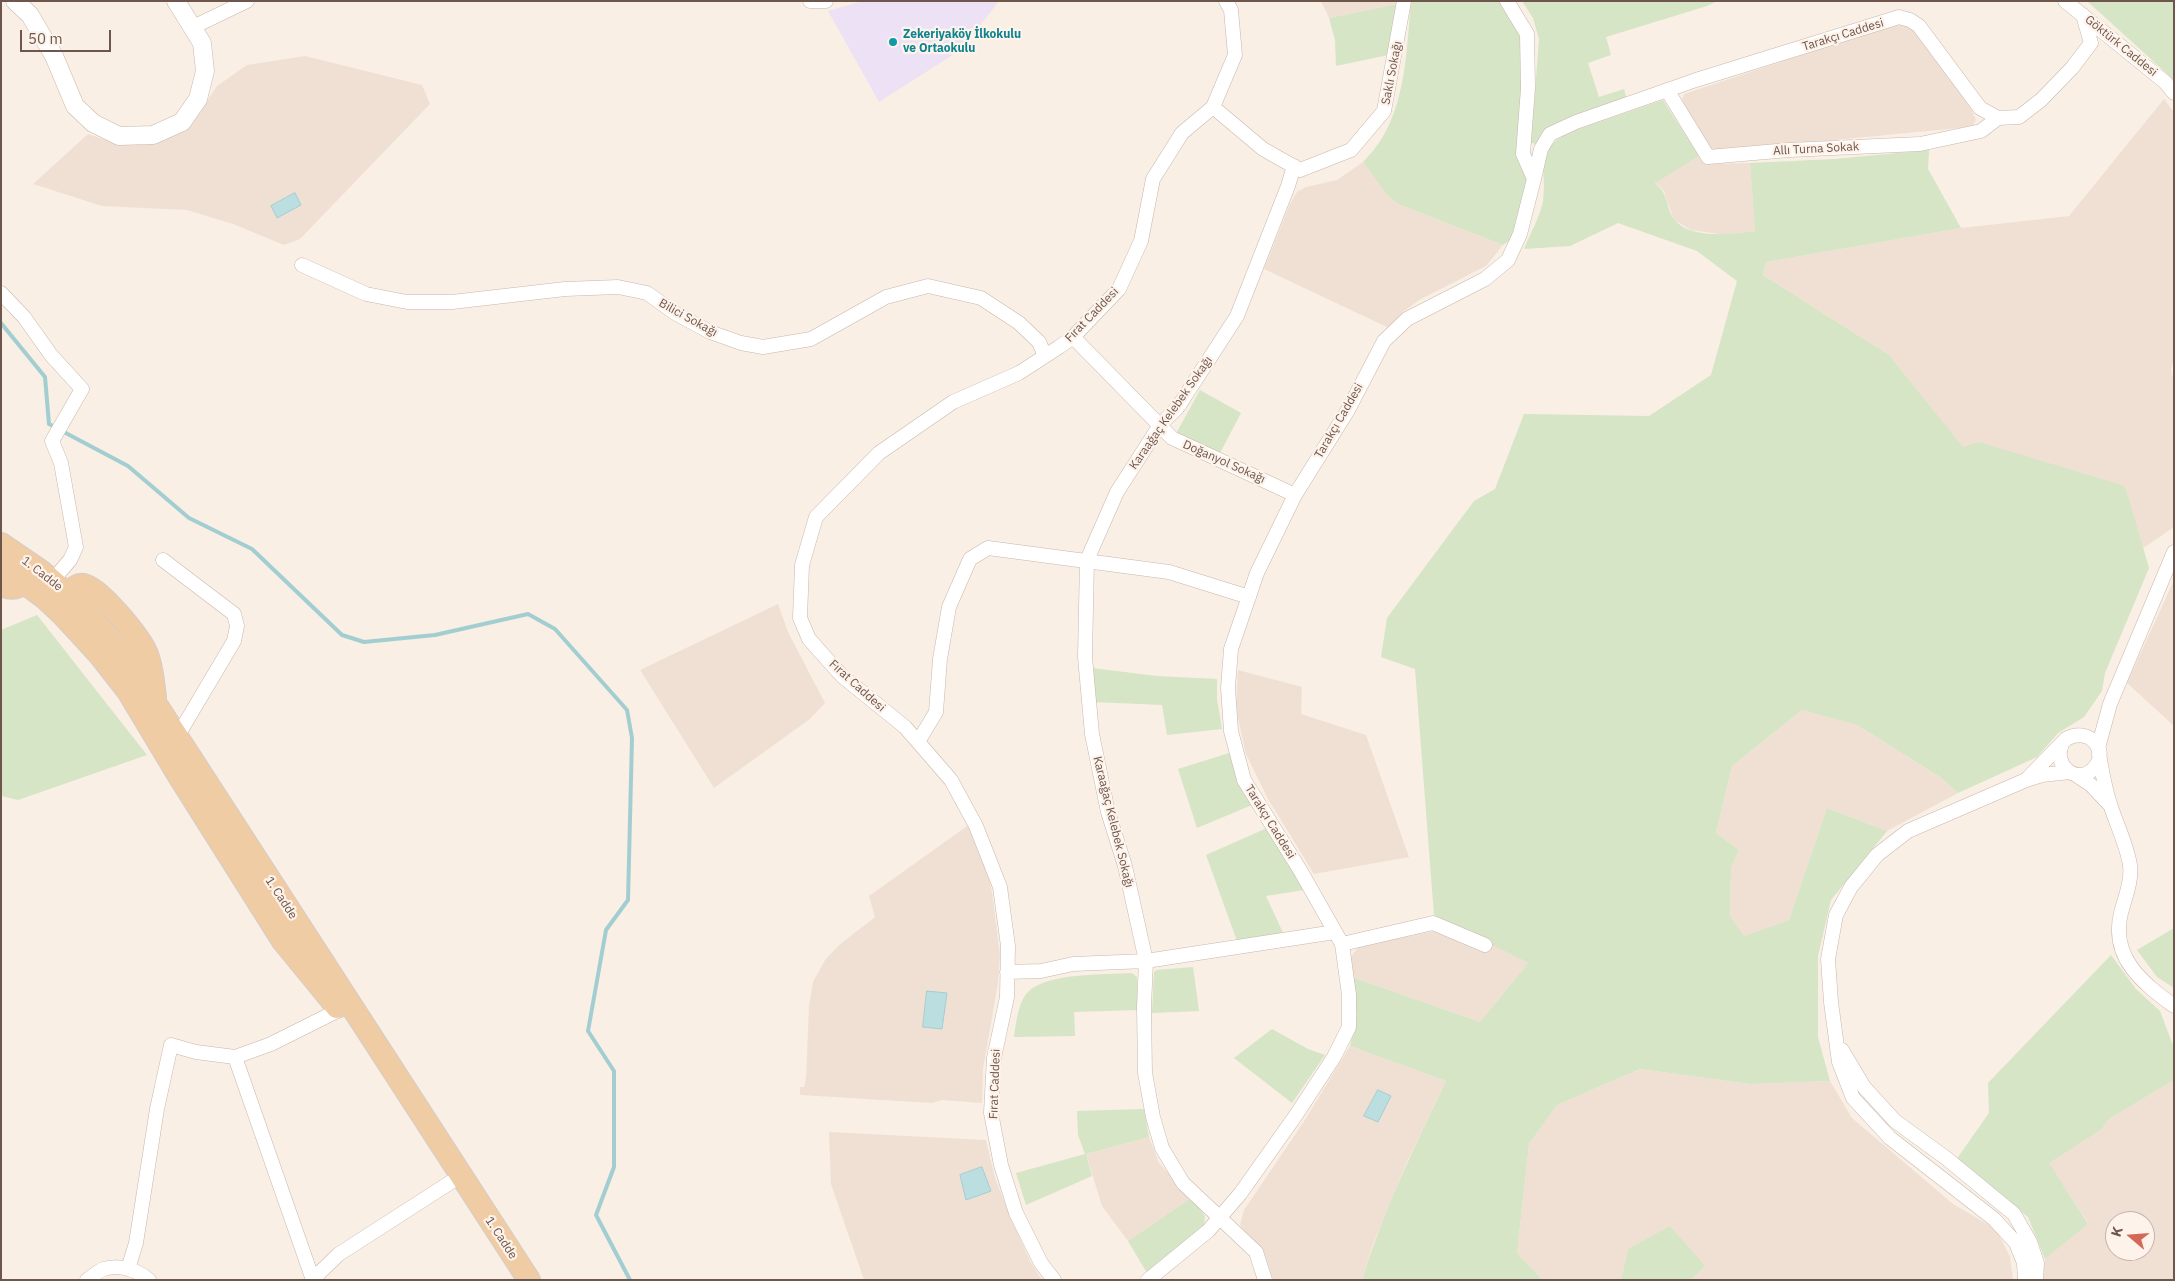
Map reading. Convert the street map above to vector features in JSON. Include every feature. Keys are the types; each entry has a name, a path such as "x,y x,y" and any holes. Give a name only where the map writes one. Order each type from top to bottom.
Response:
{"main road":[{"name":"1. Cadde","path":"1,544 25,571 61,597 82,607 126,658 528,1280"},
{"name":"1. Cadde","path":"1,565 25,571 61,597 99,654 128,692 283,941 339,1010 451,1182 512,1280"},
{"path":"1,584 14,589 25,571"}],"street":[{"path":"15,1 30,15 50,48 75,106 93,123 119,136 153,135 182,122 198,100 206,72 202,43 176,1"},
{"path":"193,27 247,1"},
{"path":"810,1 826,1"},
{"name":"Fırat Caddesi","path":"1054,1280 1041,1263 1016,1213 1000,1165 991,1113 994,1058 1007,997 1008,946 1000,887 976,826 951,780 905,727 842,676 809,639 800,618 802,565 816,517 878,453 953,402 1019,372 1073,337 1119,288 1141,241 1153,179 1182,133 1213,107 1235,55 1231,10 1226,1"},
{"name":"Saklı Sokağı","path":"1294,166 1300,170 1351,150 1384,111 1404,1"},
{"path":"1507,1 1527,34 1528,88 1523,154 1534,179"},
{"name":"Göktürk Caddesi","path":"2065,1 2165,82 2174,93"},
{"path":"1998,118 2019,117 2042,100 2072,68 2090,43 2082,15"},
{"name":"Tarakçı Caddesi","path":"1148,1280 1208,1231 1240,1194 1334,1057 1349,1027 1349,995 1338,938 1300,870 1244,780 1231,731 1228,688 1231,649 1257,572 1295,495 1348,410 1384,341 1407,319 1485,279 1508,260 1520,234 1541,149 1550,134 1576,122 1667,90 1899,17 1910,20 1919,26 1980,108 1998,118"},
{"name":"Allı Turna Sokak","path":"1667,90 1708,157 1789,150 1920,144 1981,131 1998,118"},
{"path":"1213,107 1263,149 1294,166"},
{"name":"Karaağaç Kelebek Sokağı","path":"1265,1280 1256,1252 1183,1183 1162,1148 1153,1117 1145,1073 1144,1007 1146,961 1125,866 1108,812 1092,734 1085,657 1086,560 1117,492 1160,425 1178,407 1237,316 1294,166"},
{"name":"Bilici Sokağı","path":"302,266 366,294 407,302 452,302 565,289 618,286 647,294 675,313 710,332 741,343 763,347 811,339 886,297 928,286 981,298 1020,322 1038,342 1045,356"},
{"path":"1,292 24,317 51,355 82,388 52,441 62,463 76,547 70,560 61,597"},
{"name":"Doğanyol Sokağı","path":"1073,337 1172,438 1295,495"},
{"path":"918,742 936,712 940,659 949,607 970,559 988,548 1169,572 1249,597"},
{"path":"2025,1280 2024,1263 2016,1243 1994,1219 1890,1138 1853,1098 1839,1062 1838,1042 1831,1002 1828,959 1836,915 1851,887 1877,855 1908,831 2026,780 2042,775 2090,772 2098,762 2110,704 2174,552"},
{"path":"163,560 234,614 237,626 234,641 177,737"},
{"path":"2026,780 2072,736 2096,724 2110,704"},
{"path":"2078,734 2090,737 2099,751 2110,804 2130,864 2131,881 2119,923 2121,944 2126,963 2144,984 2174,1006"},
{"path":"2062,744 2060,750 2061,762 2073,773 2091,784 2110,804"},
{"path":"1007,972 1041,971 1073,964 1146,961 1338,938 1433,923 1484,945"},
{"path":"128,1269 136,1243 157,1109 171,1045 196,1052 236,1057 271,1044 339,1010"},
{"path":"1838,1042 1864,1087 1895,1121 1946,1158 2014,1214 2030,1242 2037,1263 2036,1280"},
{"path":"236,1057 314,1279 339,1254 451,1182"},
{"path":"87,1280 104,1269 139,1271 149,1280"}],"shaded area":[{"path":"863,1 999,1 962,49 879,102 828,11"},
{"path":"1321,1 1398,1 1397,4 1329,18"},
{"path":"1901,22 1915,27 1971,109 1976,120 1973,125 1969,127 1711,152 1687,115 1682,101 1684,94"},
{"path":"305,56 422,85 430,104 300,239 284,245 233,224 187,210 102,206 33,184 88,134 117,144 146,145 165,139 191,126 217,86 247,65"},
{"path":"2164,99 2174,112 2174,359 2171,370 2174,382 2174,527 2142,549 2125,486 1963,448 1889,355 1763,275 1766,262 1961,228 2069,216"},
{"path":"1699,156 1709,164 1750,163 1755,231 1726,235 1691,230 1674,220 1664,191 1655,182"},
{"path":"1363,162 1387,195 1398,204 1503,245 1486,266 1419,300 1403,312 1389,328 1264,269 1290,204 1297,192 1306,187 1337,180"},
{"path":"2174,580 2174,726 2127,683"},
{"path":"778,604 788,632 825,703 810,719 714,788 640,670"},
{"path":"1238,670 1302,687 1301,714 1366,735 1409,857 1314,874 1268,799 1246,754 1236,709"},
{"path":"1802,710 1857,725 1940,777 1958,793 1887,831 1827,808 1789,920 1744,936 1730,916 1731,868 1739,850 1716,833 1732,766"},
{"path":"970,824 986,865 992,892 1000,955 998,983 983,1069 982,1103 942,1100 932,1103 800,1095 800,1087 804,1087 806,1078 809,1006 813,982 825,960 839,945 875,917 869,896"},
{"path":"1444,919 1528,963 1480,1022 1352,977 1350,958 1359,946 1435,931"},
{"path":"1350,1046 1446,1081 1407,1162 1372,1247 1362,1280 1273,1280 1266,1259 1240,1225 1244,1210 1303,1123"},
{"path":"1640,1069 1750,1084 1830,1081 1852,1118 1953,1204 1996,1229 2010,1257 2013,1280 1691,1280 1705,1266 1628,1249 1621,1280 1543,1280 1517,1253 1529,1144 1557,1105"},
{"path":"2174,1080 2174,1280 2043,1280 2045,1259 2088,1223 2048,1163 2101,1130 2109,1119"},
{"path":"829,1132 986,1140 995,1178 1008,1211 1030,1261 1042,1280 864,1280 831,1184"},
{"path":"1149,1137 1159,1163 1191,1198 1128,1241 1102,1206 1086,1154"}],"green space":[{"path":"1411,1 1499,1 1523,35 1520,153 1527,181 1513,238 1503,245 1398,204 1387,195 1363,162 1377,146 1396,108 1405,65"},
{"path":"1522,1 1717,1 1707,6 1606,37 1611,55 1588,63 1599,97 1624,89 1627,101 1562,121 1537,144 1531,143 1539,39 1533,18"},
{"path":"2087,1 2174,1 2174,80"},
{"path":"1397,4 1393,54 1336,66 1335,40 1329,18"},
{"path":"1663,100 1699,156 1655,183 1666,197 1669,210 1674,219 1681,226 1701,233 1724,234 1755,231 1750,163 1835,159 1929,150 1928,169 1961,228 1766,262 1763,275 1889,355 1963,447 1979,442 2125,486 2149,568 2105,673 2102,691 2084,717 2058,733 2037,757 1958,793 1940,777 1857,725 1802,710 1732,766 1716,833 1739,850 1731,868 1730,916 1744,936 1789,920 1827,808 1887,831 1831,900 1818,956 1818,1037 1830,1081 1750,1084 1640,1069 1557,1105 1529,1144 1517,1253 1543,1280 1362,1280 1370,1254 1411,1154 1446,1081 1350,1046 1357,1015 1352,977 1480,1022 1528,963 1434,915 1415,669 1381,657 1387,618 1474,501 1495,489 1524,414 1649,416 1711,375 1737,281 1697,251 1618,223 1570,246 1524,249 1542,207 1544,162 1549,148 1567,133"},
{"path":"1200,390 1241,413 1220,453 1179,436 1177,432"},
{"path":"37,615 147,755 18,800 1,796 1,630"},
{"path":"1092,668 1157,676 1217,679 1217,699 1222,729 1167,735 1162,705 1094,702"},
{"path":"1229,753 1237,778 1252,805 1197,828 1178,769"},
{"path":"1267,828 1304,890 1266,896 1285,937 1237,941 1206,855"},
{"path":"2174,928 2174,988 2157,977 2137,950"},
{"path":"2111,955 2136,989 2160,1011 2174,1048 2174,1080 2109,1119 2101,1130 2049,1163 2088,1224 2045,1259 2028,1217 1956,1160 1989,1113 1988,1083"},
{"path":"1193,967 1199,1011 1152,1013 1154,972 1157,970"},
{"path":"1132,973 1137,977 1137,1010 1074,1012 1075,1036 1014,1037 1021,1002 1027,993 1036,986 1061,978"},
{"path":"1272,1029 1308,1049 1325,1055 1292,1103 1234,1058"},
{"path":"1144,1109 1149,1137 1086,1154 1092,1176 1026,1205 1016,1173 1085,1154 1078,1135 1077,1111"},
{"path":"1191,1198 1205,1216 1204,1225 1147,1273 1128,1241"},
{"path":"1670,1226 1705,1266 1691,1280 1621,1280 1628,1249"}],"water":[{"path":"295,193 301,205 277,218 271,206"},
{"path":"927,991 947,993 942,1029 923,1027"},
{"path":"1378,1090 1391,1096 1378,1122 1364,1116"},
{"path":"982,1167 991,1191 966,1200 960,1175"}],"waterway":[{"path":"1,323 45,377 49,424 55,427"},
{"path":"62,431 128,466 189,518 252,549 342,635 364,642 435,635 528,614 555,629 627,710 632,738 628,900 606,930 588,1031 614,1071 614,1167 596,1215 630,1280"}],"place":[{"name":"Zekeriyaköy İlkokulu ve Ortaokulu","path":"893,42"}]}
